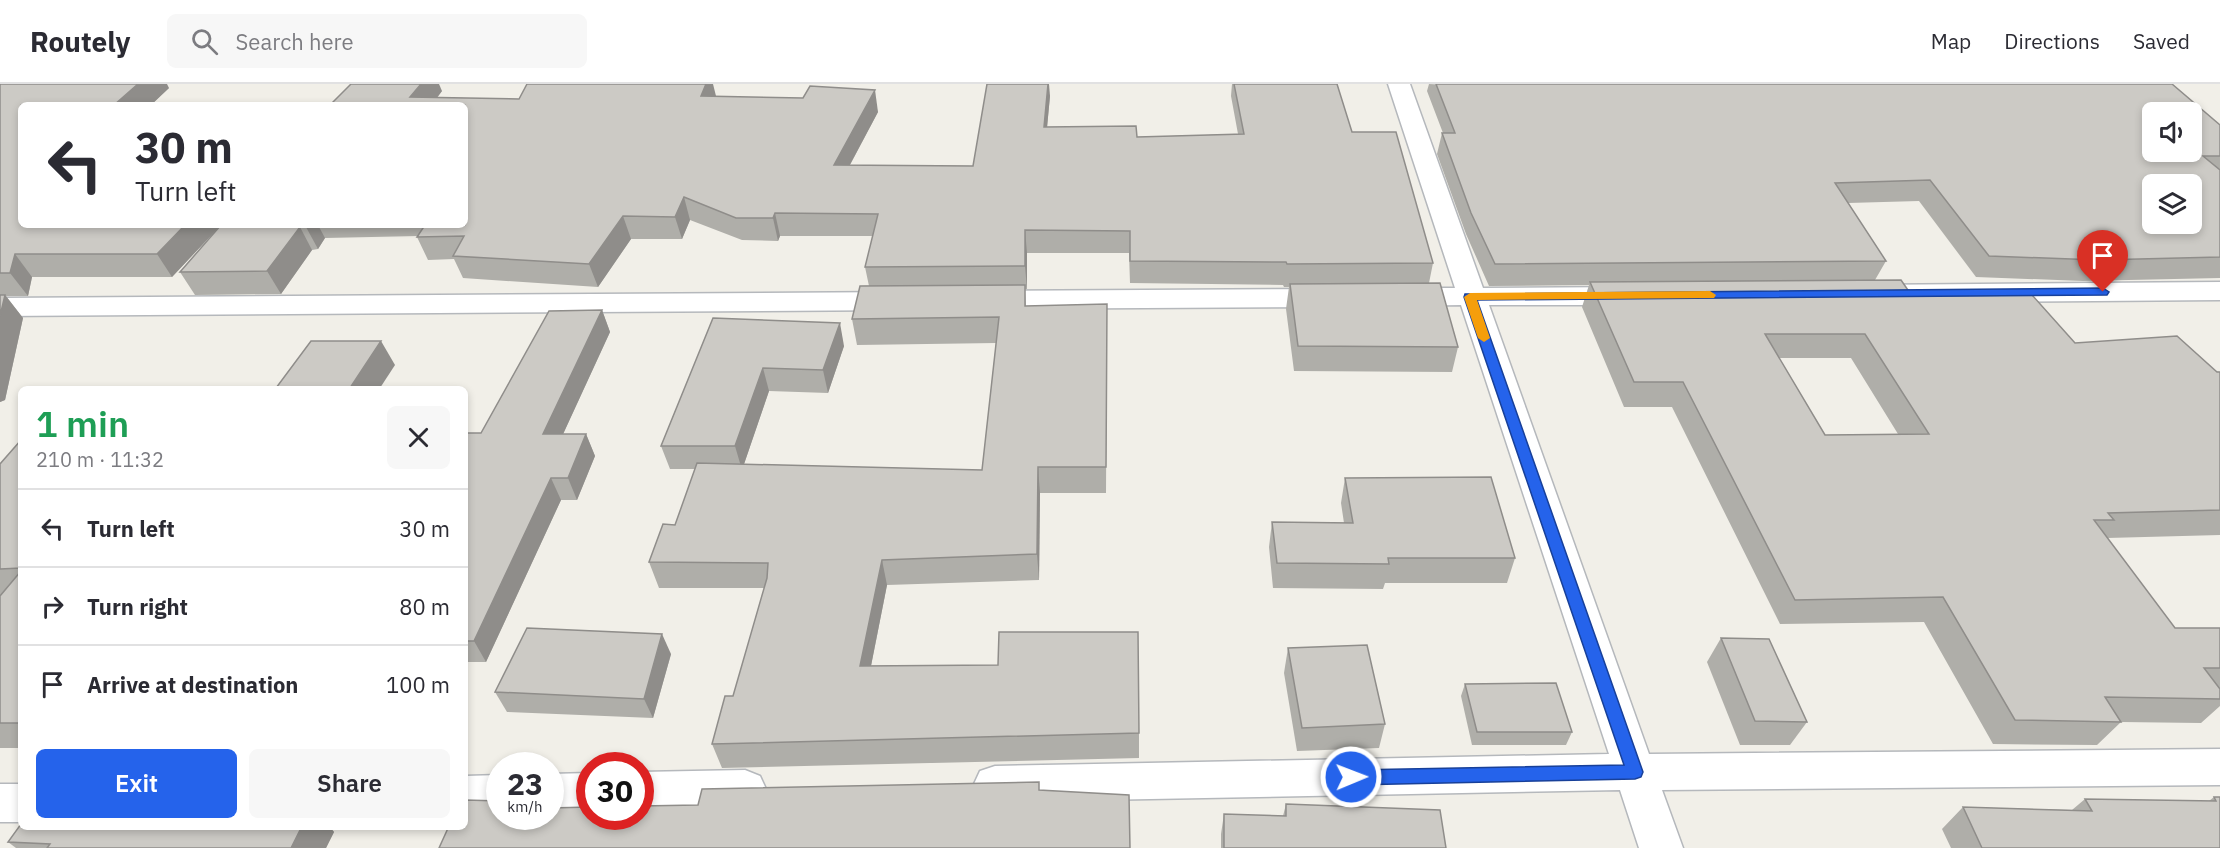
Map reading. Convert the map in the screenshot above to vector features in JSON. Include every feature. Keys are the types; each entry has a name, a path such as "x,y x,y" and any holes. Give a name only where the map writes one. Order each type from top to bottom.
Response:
{"street":[{"path":"1399,84 1470,297 1661,848"},
{"path":"164,306 186,282"},
{"path":"1839,294 2220,291"},
{"path":"0,307 1660,295"},
{"path":"964,785 1635,772 2220,767"},
{"path":"654,791 784,788"},
{"path":"468,795 486,794"},
{"path":"0,804 18,803"}],"building":[{"path":"0,84 138,84 117,102 18,102 18,228 182,228 157,254 15,254 10,273 0,273"},
{"path":"351,84 421,84 410,97 519,99 527,84 706,84 701,96 803,98 810,86 875,90 834,165 973,166 987,84 1048,84 1044,127 1136,126 1137,137 1244,134 1234,84 1337,84 1352,132 1396,132 1433,263 1287,264 1286,262 1130,261 1130,231 1025,230 1025,266 865,267 878,214 775,213 773,218 736,218 684,197 675,217 623,216 589,264 453,256 464,236 417,237 423,228 468,228 468,102 333,102"},
{"path":"1436,84 2172,84 2193,102 2142,102 2142,162 2202,162 2202,110 2220,125 2220,156 2203,156 2220,170 2220,257 2098,260 1989,256 1930,180 1835,183 1886,261 1495,264 1471,213 1442,133 1455,133"},
{"path":"218,228 299,228 267,271 180,272"},
{"path":"1901,280 1912,296 2032,295 2075,343 2177,336 2217,372 2220,372 2220,510 2108,513 2114,520 2094,520 2175,628 2220,628 2220,668 2204,668 2220,689 2220,699 2105,697 2121,722 2015,720 1943,597 1795,600 1683,382 1634,382 1590,282","holes":["1765,334 1865,334 1929,434 1825,435"]},
{"path":"1440,283 1458,347 1298,346 1290,284"},
{"path":"1025,285 1025,306 1107,304 1106,467 1038,467 1037,554 882,560 860,666 998,665 999,632 1138,632 1139,733 712,744 725,696 733,696 767,578 768,563 649,562 663,524 675,525 697,463 982,470 999,317 852,319 860,286"},
{"path":"0,295 5,295 0,316"},
{"path":"602,310 543,434 586,434 568,478 551,478 474,641 468,641 468,433 481,433 549,311"},
{"path":"713,318 840,323 823,370 763,368 735,446 661,446"},
{"path":"311,341 381,341 351,386 277,386"},
{"path":"18,443 18,568 0,569 0,464"},
{"path":"1491,477 1515,558 1388,558 1389,564 1277,563 1272,522 1353,523 1345,478"},
{"path":"18,575 18,723 0,723 0,596"},
{"path":"527,628 662,634 644,699 495,692"},
{"path":"1721,638 1769,639 1807,722 1755,721"},
{"path":"1367,645 1385,724 1302,728 1288,648"},
{"path":"1556,683 1572,732 1477,732 1465,684"},
{"path":"1039,782 1039,790 1129,795 1130,848 439,848 447,830 468,830 468,800 486,801 486,830 564,830 564,808 576,807 576,830 654,830 654,806 698,805 702,789"},
{"path":"2214,797 2220,797 2220,848 1982,848 1963,807 2092,811 2085,799 2216,801"},
{"path":"1286,804 1440,810 1446,848 1224,848 1224,814 1286,816"},
{"path":"18,828 18,830 300,830 291,848 47,848 50,844 8,842"}],"slow traffic":[{"path":"1484,338 1470,297 1710,295"}],"route":[{"path":"1351,777 1635,772 1470,297 2103,292"}]}
